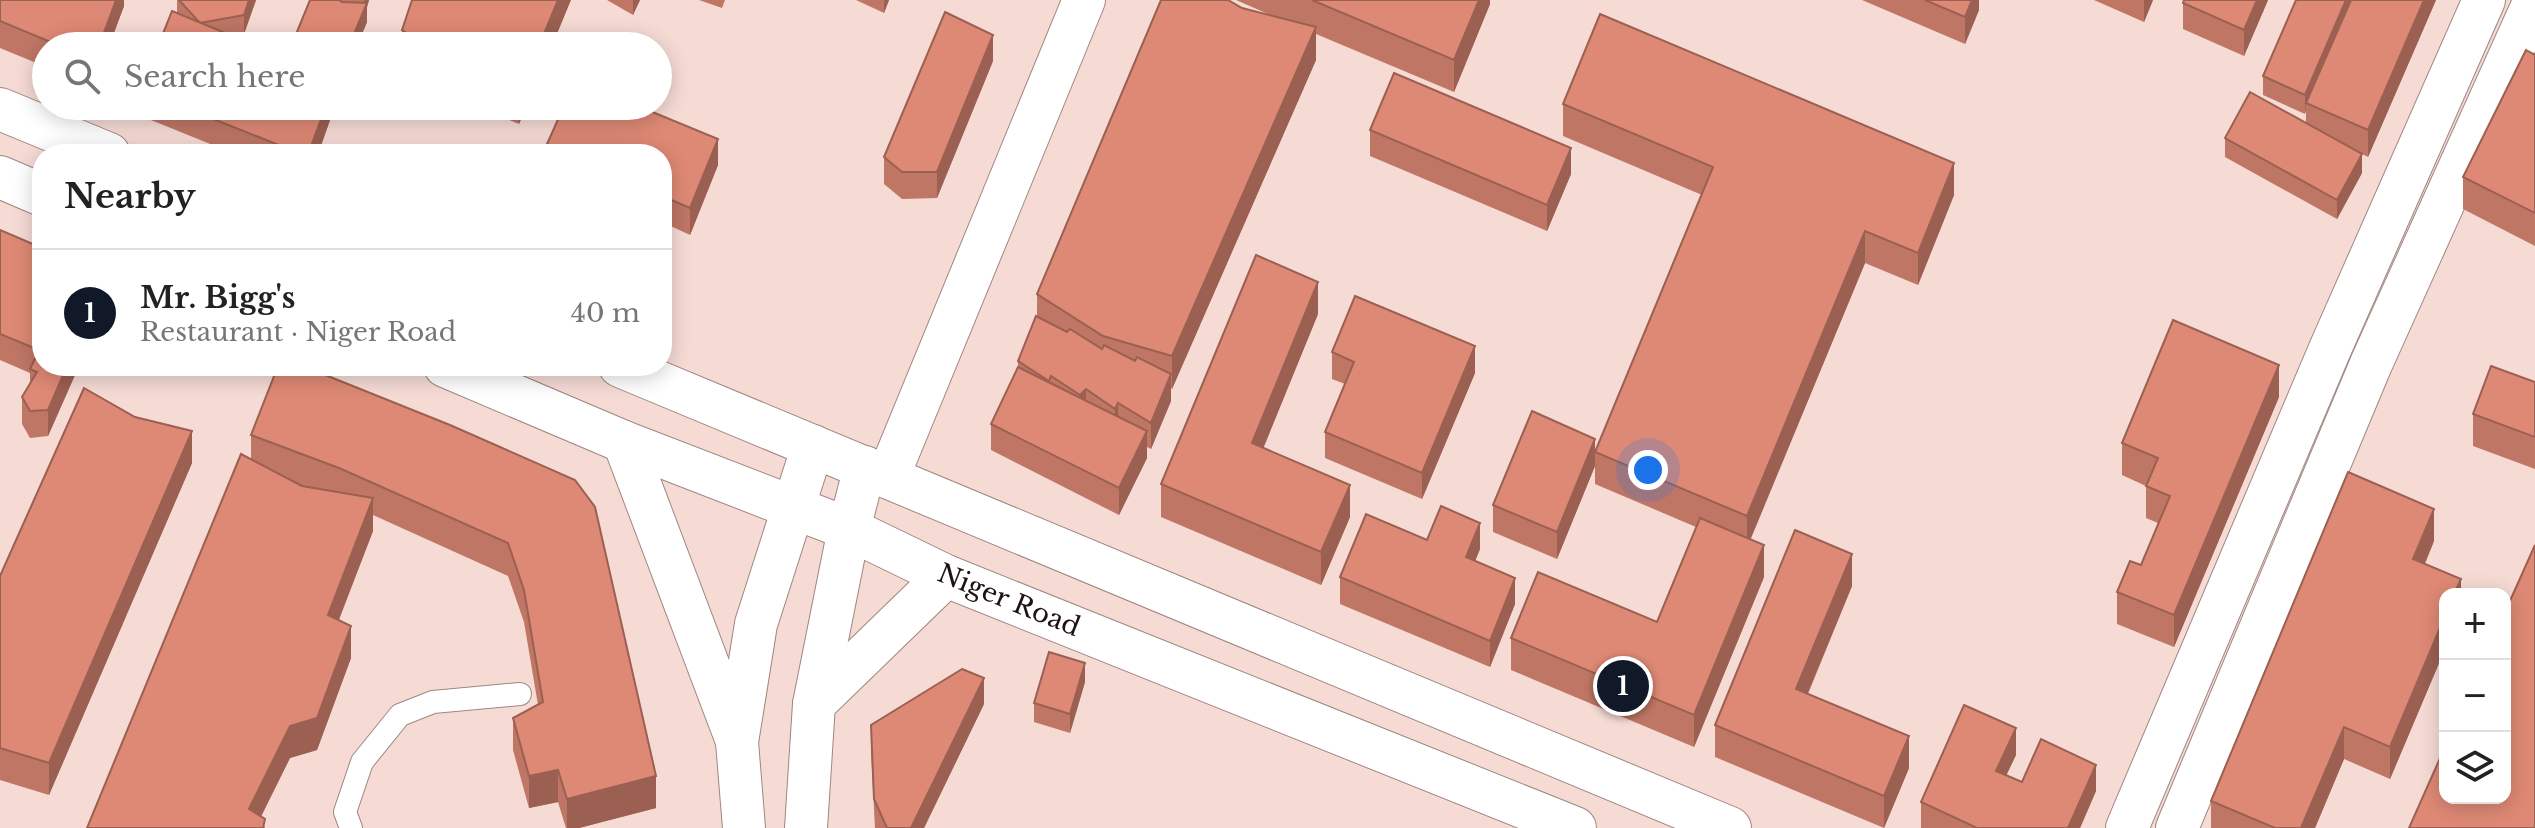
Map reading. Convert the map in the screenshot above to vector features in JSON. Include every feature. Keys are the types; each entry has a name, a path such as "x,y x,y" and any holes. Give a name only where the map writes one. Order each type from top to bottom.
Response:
{"street":[{"path":"806,828 814,704 849,529 1084,0"},
{"path":"2127,828 2330,349 2484,0"},
{"path":"2177,828 2371,364 2535,0"},
{"path":"0,109 85,144"},
{"path":"0,177 32,191"},
{"name":"Niger Road","path":"469,376 624,442 793,505 946,576 1575,828"},
{"path":"644,376 1730,828"},
{"path":"624,442 737,742"},
{"path":"744,828 737,742 756,624 813,446"},
{"path":"814,704 946,576"}],"lane":[{"path":"351,828 345,812 362,762 400,715 433,702 520,694"}],"building":[{"path":"0,0 116,0 104,32 32,34 0,21"},
{"path":"179,0 249,0 244,15 200,23"},
{"path":"310,0 367,3 355,32 297,32"},
{"path":"412,0 558,0 545,32 402,30"},
{"path":"1161,0 1228,0 1242,8 1316,27 1172,356 1103,336 1037,294"},
{"path":"1312,0 1479,0 1454,60"},
{"path":"1925,0 1972,0 1965,17"},
{"path":"2184,0 2257,0 2244,30 2183,3"},
{"path":"2296,0 2346,0 2305,95 2263,76"},
{"path":"2351,0 2424,0 2368,130 2306,103"},
{"path":"172,11 223,32 164,32"},
{"path":"945,12 993,35 937,172 902,172 884,157"},
{"path":"1600,14 1954,163 1918,253 1865,231 1747,516 1595,452 1713,167 1563,104"},
{"path":"2526,50 2535,55 2535,213 2463,177"},
{"path":"1394,73 1571,148 1547,205 1370,130"},
{"path":"2250,92 2362,154 2337,200 2225,138"},
{"path":"216,120 321,120 312,144 276,144"},
{"path":"558,120 672,120 718,139 690,208 672,200 672,144 547,144"},
{"path":"0,230 32,244 32,347 0,334"},
{"path":"1256,255 1318,282 1252,443 1350,485 1321,552 1161,484"},
{"path":"1355,296 1475,346 1422,473 1325,432 1354,362 1332,352"},
{"path":"1036,316 1067,332 1070,329 1102,349 1104,345 1171,374 1151,423 1118,403 1115,409 1086,389 1080,395 1051,376 1049,381 1018,361"},
{"path":"2173,320 2279,365 2174,615 2117,592 2130,561 2141,565 2170,496 2146,486 2158,458 2122,443"},
{"path":"2491,366 2535,382 2535,437 2473,414"},
{"path":"1018,367 1147,431 1119,488 991,424"},
{"path":"35,376 63,376 48,410 30,411 22,397"},
{"path":"274,376 328,376 575,480 595,507 656,776 567,799 558,770 529,776 513,718 543,702 524,590 508,543 339,468 251,435"},
{"path":"84,388 135,417 192,431 49,763 0,748 0,576"},
{"path":"1532,411 1595,439 1557,532 1493,505"},
{"path":"241,454 302,486 373,498 328,615 351,626 317,718 290,726 249,809 265,819 263,828 87,828"},
{"path":"2348,472 2434,509 2413,559 2461,579 2457,588 2439,588 2439,630 2390,747 2344,727 2301,828 2275,828 2211,801"},
{"path":"1441,506 1480,523 1466,557 1515,578 1490,641 1340,577 1366,514 1427,540"},
{"path":"1700,518 1764,545 1694,715 1511,638 1538,572 1657,622"},
{"path":"1795,530 1852,554 1796,689 1909,736 1884,796 1715,725"},
{"path":"2535,545 2535,828 2409,828 2439,760 2439,804 2511,804 2511,599"},
{"path":"1049,652 1085,663 1070,714 1034,703"},
{"path":"962,669 984,678 911,828 887,828 874,799 871,725"},
{"path":"1964,705 2016,728 1996,771 2022,782 2041,739 2096,765 2068,828 1977,828 1921,802"}],"place":[{"name":"Mr. Bigg's","path":"1623,686"}]}
